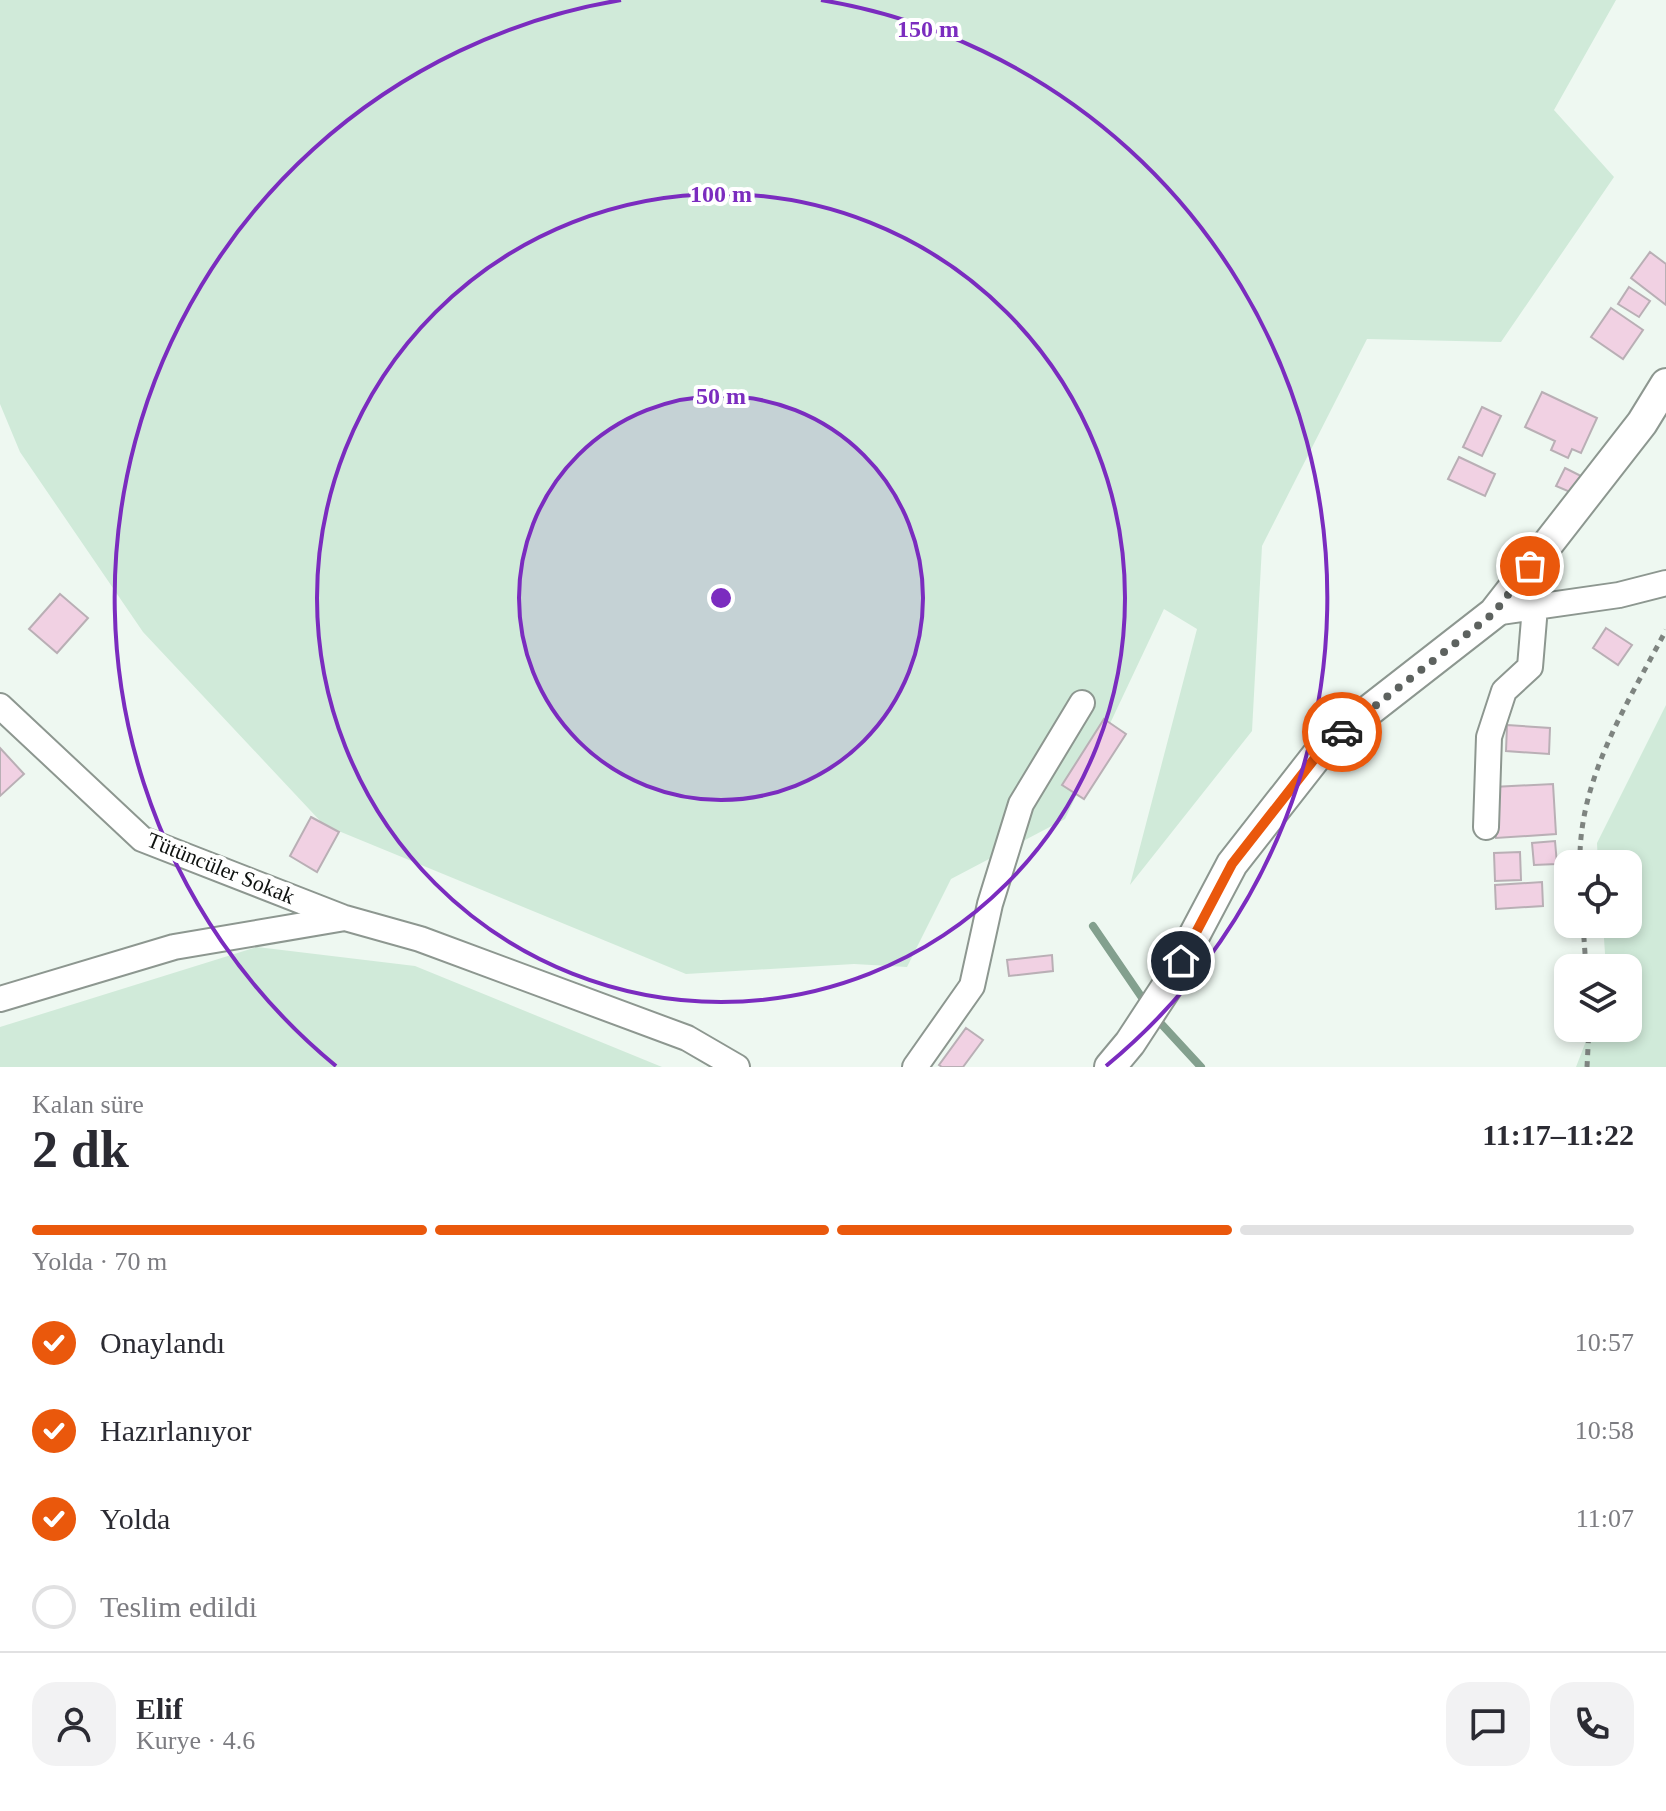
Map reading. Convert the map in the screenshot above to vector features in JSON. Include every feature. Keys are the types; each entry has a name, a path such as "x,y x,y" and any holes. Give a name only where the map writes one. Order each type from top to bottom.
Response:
{"street":[{"path":"1110,1067 1130,1043 1168,985 1232,864 1326,744 1494,613 1642,423 1666,384"},
{"path":"1494,613 1619,595 1666,583"},
{"path":"1486,827 1489,737 1504,691 1530,667 1535,607"},
{"path":"915,1067 972,986 990,904 1021,804 1082,703"},
{"name":"Tütüncüler Sokak","path":"0,706 142,839 345,918 420,939 687,1038 737,1067"},
{"path":"0,999 174,947 345,918"}],"path":[{"path":"1580,850 1579,830 1598,766 1666,630"},
{"path":"1587,1067 1588,1042"}],"green space":[{"path":"0,0 1616,0 1554,110 1614,177 1501,342 1367,339 1262,546 1252,731 1130,885 1197,629 1164,609 1065,819 951,879 907,967 854,964 686,974 324,825 143,632 20,452 0,404"},
{"path":"1666,705 1666,1067 1576,1067 1586,1042 1642,1042 1642,954 1605,954 1604,938 1642,938 1642,850 1597,850 1597,843"},
{"path":"257,947 415,966 662,1067 0,1067 0,1027"}],"building":[{"path":"1650,252 1666,264 1666,305 1631,278"},
{"path":"1629,287 1650,301 1639,317 1618,304"},
{"path":"1611,308 1643,330 1623,359 1591,337"},
{"path":"1542,392 1597,418 1581,453 1572,449 1568,458 1551,450 1555,441 1525,427"},
{"path":"1482,407 1501,416 1482,456 1463,447"},
{"path":"1459,457 1495,474 1485,496 1448,479"},
{"path":"1565,468 1585,478 1577,495 1556,486"},
{"path":"60,594 88,618 57,653 29,629"},
{"path":"1606,628 1632,645 1618,665 1593,648"},
{"path":"1104,719 1126,734 1084,799 1062,785"},
{"path":"1507,725 1550,728 1549,754 1506,751"},
{"path":"0,748 24,774 0,796"},
{"path":"1553,784 1556,834 1496,838 1493,787"},
{"path":"311,817 339,832 317,872 290,856"},
{"path":"1555,841 1554,864 1534,865 1532,843"},
{"path":"1520,852 1521,880 1495,881 1494,853"},
{"path":"1542,882 1543,906 1496,909 1495,885"},
{"path":"1052,955 1053,971 1009,976 1007,960"},
{"path":"966,1028 983,1040 963,1067 939,1065"}],"waterway":[{"path":"1093,926 1147,1005"},
{"path":"1154,1016 1201,1067"}],"way so far":[{"path":"1342,732 1494,613 1530,566"}],"route":[{"path":"1181,961 1232,864 1326,744 1342,732"}]}
